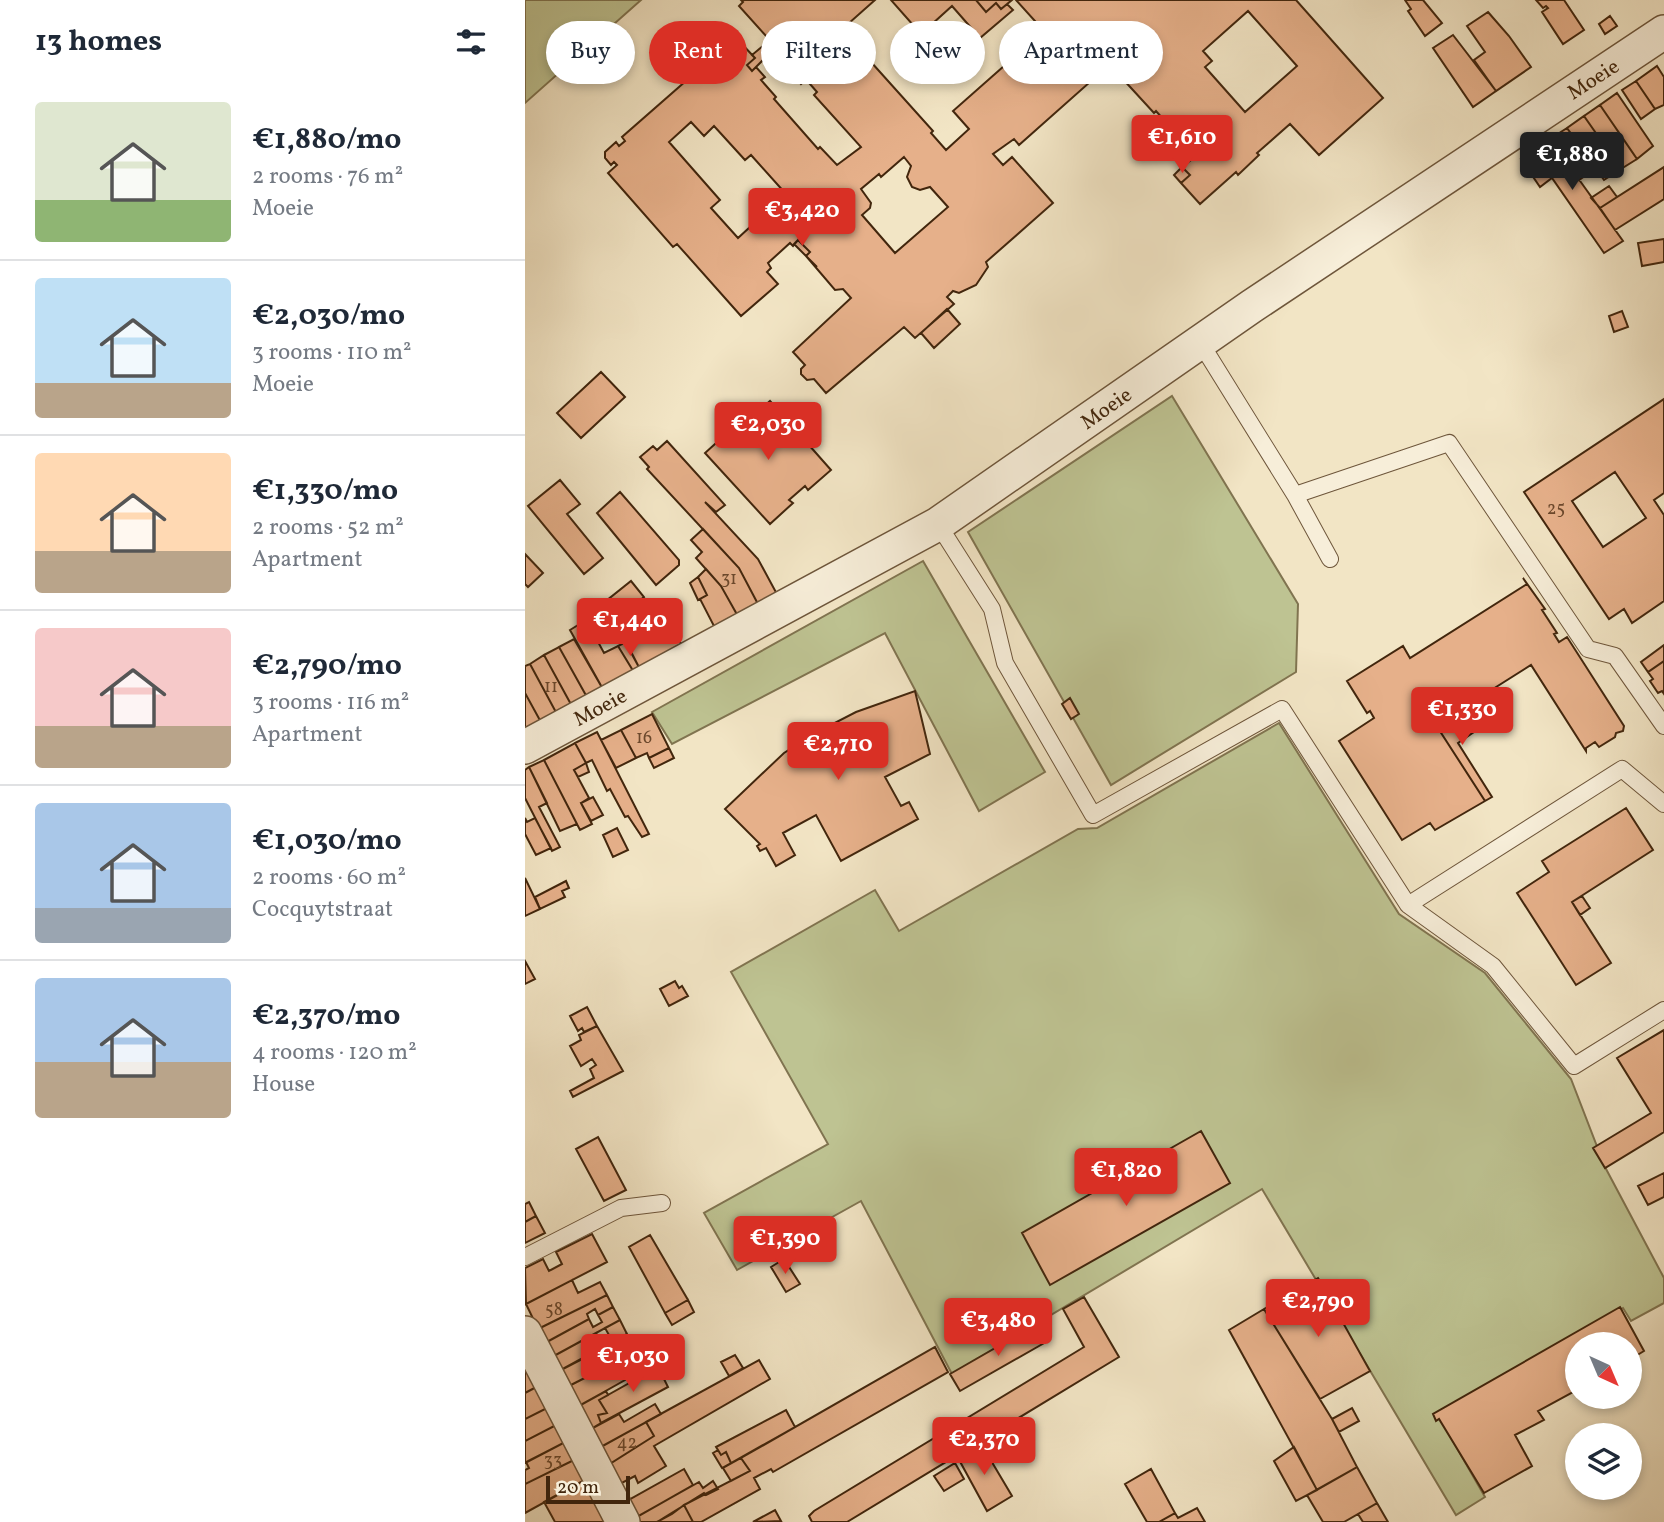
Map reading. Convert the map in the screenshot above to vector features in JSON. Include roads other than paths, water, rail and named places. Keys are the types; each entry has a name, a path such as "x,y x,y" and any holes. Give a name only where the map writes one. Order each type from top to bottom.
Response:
{"street":[{"name":"Moeie","path":"525,747 938,524 1200,342 1664,32"},
{"path":"525,1333 623,1522"}],"lane":[{"path":"1200,342 1295,495 1330,559"},
{"path":"1295,495 1449,443 1588,649 1615,656 1664,726"},
{"path":"938,524 992,609 1005,663 1093,815 1283,709 1408,905 1493,965 1574,1066 1664,1010"},
{"path":"1408,905 1622,769 1664,804"},
{"path":"525,1257 621,1208 662,1203"}]}
